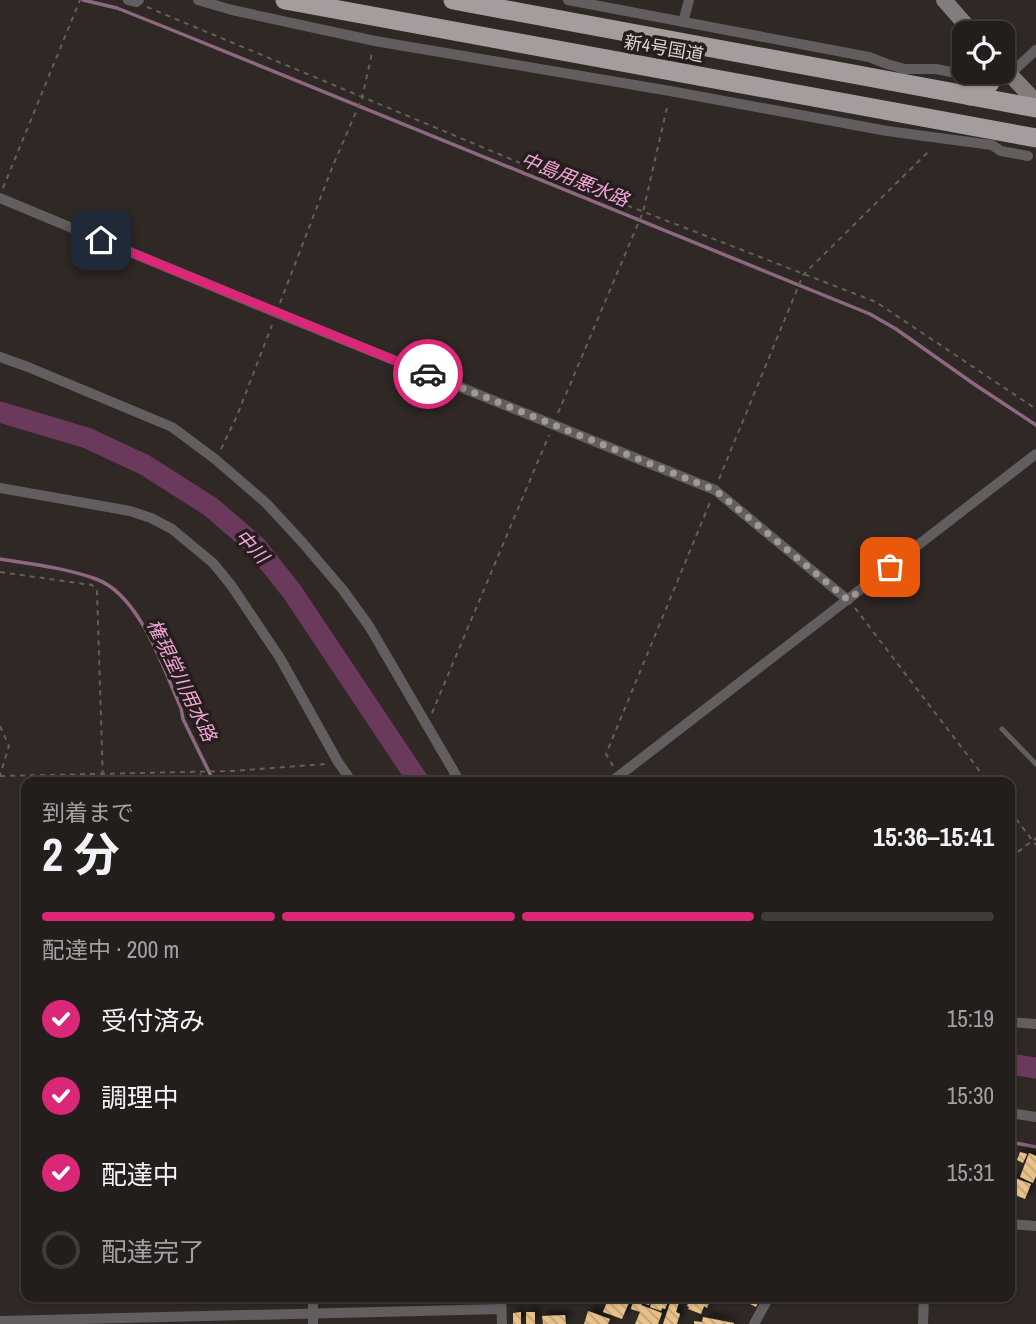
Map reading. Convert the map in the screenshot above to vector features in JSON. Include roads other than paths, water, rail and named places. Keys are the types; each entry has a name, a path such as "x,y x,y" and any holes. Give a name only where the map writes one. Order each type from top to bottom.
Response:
{"highway":[{"name":"新4号国道","path":"285,0 973,134 1036,138"},
{"name":"新4号国道","path":"453,0 904,76 970,96 1036,108"},
{"path":"970,96 979,93 989,84"}],"main road":[{"path":"944,0 962,21"},
{"path":"1015,83 1036,102"}],"street":[{"path":"198,0 375,41 941,139 955,139 973,134 1001,151 1028,156"},
{"path":"568,0 869,57 887,64 904,76 936,69 952,72"},
{"path":"683,22 689,0"},
{"path":"1015,63 1036,50"},
{"path":"0,197 276,313 715,490 848,600"},
{"path":"0,357 172,428 215,459 266,503 343,590 369,626 457,777"},
{"path":"618,777 1036,454"},
{"path":"0,488 130,511 172,529 213,564 230,585 280,658 348,777"},
{"path":"1015,1022 1036,1024"},
{"path":"1015,1114 1036,1118"},
{"path":"1015,1224 1036,1226"},
{"path":"501,1302 502,1324"},
{"path":"754,1324 766,1302"},
{"path":"923,1324 924,1302"},
{"path":"0,1321 313,1319 501,1309"}],"lane":[{"path":"1002,729 1036,764"}],"waterway":[{"name":"中島用悪水路","path":"83,0 117,8 870,314 1036,425"},
{"name":"中川","path":"0,412 87,438 145,465 211,507 256,546 293,593 416,777"},
{"name":"権現堂川用水路","path":"0,559 85,575 112,587 125,600 158,654 183,719 212,777"},
{"name":"中川","path":"1015,1065 1036,1068"},
{"name":"権現堂川用水路","path":"1015,1143 1036,1147"}]}
